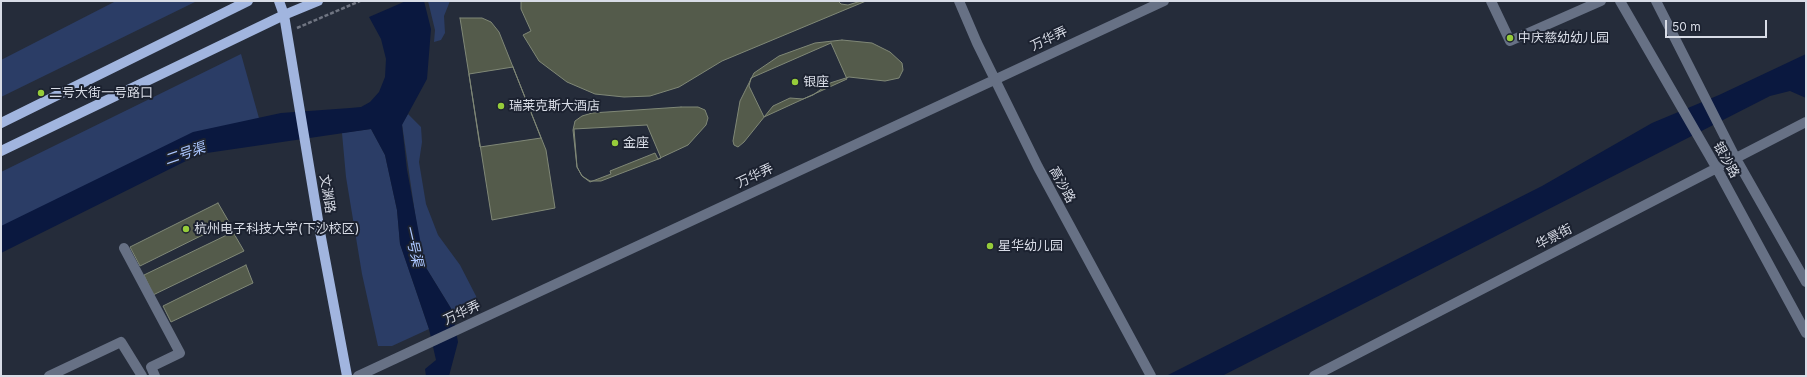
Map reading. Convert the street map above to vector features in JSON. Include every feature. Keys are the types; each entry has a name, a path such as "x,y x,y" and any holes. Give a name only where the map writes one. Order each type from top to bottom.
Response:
{"main road":[{"path":"1,123 248,1"},
{"name":"文渊路","path":"279,1 284,15 347,376"},
{"path":"1,151 284,15 318,1"}],"street":[{"name":"高沙路","path":"959,1 1038,167 1151,376"},
{"name":"万华弄","path":"358,376 1164,1"},
{"path":"1491,1 1510,41 1601,1"},
{"name":"银沙路","path":"1620,1 1716,167 1806,333"},
{"name":"银沙路","path":"1656,1 1735,157 1806,282"},
{"name":"华景街","path":"1314,376 1735,157 1806,122"},
{"path":"124,248 180,353 151,367 155,376"},
{"path":"49,376 121,342 142,376"}],"path":[{"path":"287,33 360,1"}],"shaded area":[{"path":"116,1 197,1 1,97 1,60"},
{"path":"428,1 450,1 444,16 445,33 441,40 434,42 435,30"},
{"path":"241,54 264,136 199,147 1,234 1,172"},
{"path":"408,114 421,127 422,142 419,162 426,204 438,235 460,265 476,296 479,309 453,320 452,310 425,266 419,241 402,124"},
{"path":"371,129 385,155 397,210 400,244 429,329 392,346 378,346 362,274 346,177 342,133"}],"water":[{"path":"406,1 424,1 431,29 427,79 402,125 407,170 425,266 452,310 458,342 449,376 426,376 425,369 436,360 429,329 400,244 397,210 385,155 371,129 200,154 1,253 1,226 193,132 281,113 361,107 370,102 379,92 385,77 386,59 381,39 369,17"},
{"path":"1806,54 1806,98 1790,91 1770,96 1222,376 1166,376 1542,186 1652,123 1719,95"}],"building":[{"path":"521,1 866,1 722,61 679,87 650,96 624,97 595,94 567,82 539,61 523,35 531,31 521,9"},
{"path":"838,1 861,1 848,5 841,4"},
{"path":"460,18 482,18 491,22 499,32 546,150 555,208 492,220"},
{"path":"842,40 872,43 890,52 902,63 903,70 899,78 885,81 849,77 830,83 813,95 803,99 790,98 773,106 744,142 738,147 734,145 733,141 740,101 754,73 779,56 815,43"},
{"name":"银座","path":"831,43 847,79 764,117 749,86 751,78"},
{"name":"瑞莱克斯大酒店","path":"513,67 541,138 480,147 469,74"},
{"path":"698,107 705,110 708,118 706,125 688,145 658,159 655,153 610,171 611,174 590,182 582,176 577,167 573,130 575,121 582,116 592,113"},
{"name":"金座","path":"647,125 661,158 601,181 590,181 582,176 577,167 574,129"},
{"path":"218,203 229,222 140,266 130,247"},
{"path":"233,232 244,251 153,295 144,275"},
{"path":"246,265 253,283 171,322 163,306"}],"place":[{"name":"中庆慈幼幼儿园","path":"1510,38"},
{"name":"银座","path":"795,82"},
{"name":"二号大街一号路口","path":"41,93"},
{"name":"瑞莱克斯大酒店","path":"501,106"},
{"name":"金座","path":"615,143"},
{"name":"杭州电子科技大学(下沙校区)","path":"186,229"},
{"name":"星华幼儿园","path":"990,246"}],"water label":[{"name":"二号渠","path":"185,154"},
{"name":"一号渠","path":"413,246"}]}
